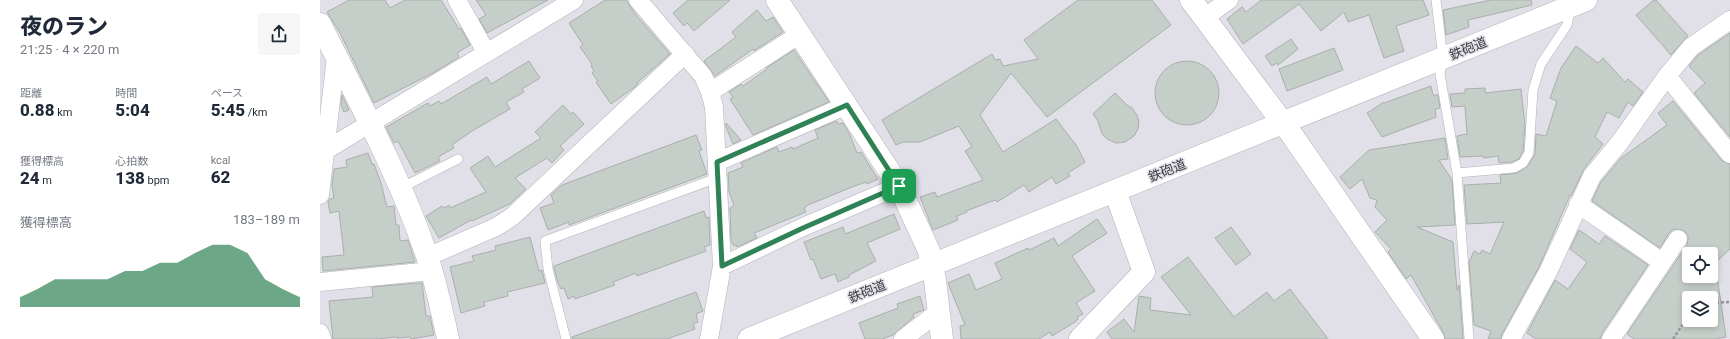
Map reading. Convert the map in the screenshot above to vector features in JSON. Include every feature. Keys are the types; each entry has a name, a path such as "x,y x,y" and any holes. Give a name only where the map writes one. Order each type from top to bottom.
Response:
{"street":[{"path":"457,0 486,52"},
{"path":"326,150 574,0"},
{"path":"638,0 703,76 710,92 714,107 722,266 709,339"},
{"path":"778,0 899,186 916,218 929,251 936,280 942,339"},
{"path":"1191,0 1284,122 1433,339"},
{"path":"1204,18 1229,0"},
{"name":"鉄砲道","path":"749,339 1578,3"},
{"path":"1511,339 1548,272 1592,176 1620,142 1667,76 1691,47 1730,20"},
{"path":"320,24 401,188 429,264 448,339"},
{"path":"710,92 800,34"},
{"path":"320,282 429,264 513,216 685,54"},
{"path":"320,195 336,57"},
{"path":"1667,76 1730,154"},
{"path":"717,170 847,105"},
{"path":"722,266 803,228 899,186"},
{"path":"1080,339 1144,272 1115,191"},
{"path":"1578,204 1662,262"},
{"path":"1611,339 1678,240"},
{"path":"902,339 940,311"},
{"path":"320,333 322,339"}],"lane":[{"path":"1436,0 1443,58 1440,74 1457,173 1468,339"},
{"path":"1457,173 1514,168 1523,163 1529,154 1533,90 1542,64 1567,25 1578,3"},
{"path":"401,188 458,159"},
{"path":"566,339 548,269 545,241 717,170"}],"path":[{"path":"1718,303 1730,302"},
{"path":"1673,339 1682,325"}],"building":[{"path":"349,0 385,0 390,8 405,0 441,0 459,29 461,28 470,45 457,53 459,57 433,73 374,103 340,33 327,12"},
{"path":"476,0 548,0 487,33 479,19 486,15"},
{"path":"605,0 626,0 636,15 670,54 637,83 638,84 611,104 596,82 598,81 592,73 594,71 591,66 592,64 580,47 583,45 569,23"},
{"path":"688,0 730,0 694,31 687,23 684,26 673,13"},
{"path":"1078,0 1152,0 1171,25 1047,117 1011,73 980,115 1003,152 1056,119 1076,145 1085,162 1068,173 1070,176 1056,184 1052,177 1029,192 1024,185 997,202 995,200 966,211 967,212 957,216 958,220 933,230 920,197 935,192 937,197 983,180 965,151 972,147 959,126 920,142 903,142 896,145 882,120 992,54 995,60 1000,59 1003,66 1038,59 1024,40"},
{"path":"1261,0 1423,0 1429,15 1396,26 1404,51 1384,58 1369,15 1348,22 1344,12 1321,31 1299,4 1243,44 1227,19 1242,7 1246,12"},
{"path":"1491,0 1531,0 1532,5 1468,20 1469,27 1446,35 1443,10"},
{"path":"1656,0 1688,36 1671,55 1636,15"},
{"path":"757,10 766,21 773,17 783,32 754,51 753,49 715,76 704,61 736,37 732,32"},
{"path":"1730,33 1730,137 1694,93 1705,83 1689,66 1698,55"},
{"path":"1291,39 1298,49 1278,65 1277,63 1272,66 1265,56"},
{"path":"1576,46 1598,63 1603,58 1625,82 1628,79 1643,92 1633,106 1628,102 1619,118 1607,112 1595,137 1603,144 1584,169 1571,196 1570,195 1539,267 1502,334 1501,339 1488,339 1491,331 1474,325 1469,262 1474,251 1480,254 1482,250 1490,254 1504,222 1467,224 1464,185 1501,183 1500,175 1517,173 1528,166 1535,154 1536,134 1546,136 1557,101 1550,98 1561,68"},
{"path":"1334,48 1343,70 1287,91 1279,69"},
{"path":"794,50 829,102 753,135 730,99 733,97 729,92 741,84 743,86 767,69 766,68"},
{"path":"529,61 540,78 522,89 524,92 506,102 510,109 472,131 452,145 454,148 438,157 440,161 415,173 398,141 394,143 386,127 428,103 430,106 439,101 441,104 487,77 491,84"},
{"path":"1181,61 1193,61 1210,70 1217,81 1219,93 1217,105 1210,116 1193,125 1181,125 1169,120 1160,111 1155,99 1155,87 1160,75 1169,66"},
{"path":"1431,86 1433,95 1438,95 1440,108 1435,109 1436,117 1382,137 1367,113 1384,102"},
{"path":"1485,88 1485,93 1521,89 1525,125 1523,151 1519,159 1512,162 1499,163 1498,156 1484,158 1483,156 1460,157 1457,136 1467,134 1465,106 1452,107 1450,94 1465,93 1465,89"},
{"path":"1115,93 1132,108 1137,115 1139,122 1138,129 1134,136 1125,142 1116,143 1107,139 1102,134 1098,121 1093,114"},
{"path":"342,95 349,110 344,112 341,105"},
{"path":"1673,101 1722,161 1730,164 1730,249 1718,260 1718,247 1686,247 1688,235 1683,230 1674,229 1669,233 1660,248 1592,201 1601,182 1621,158 1667,125 1658,113"},
{"path":"563,105 571,114 573,112 584,124 560,146 564,150 552,163 547,158 515,178 526,189 510,204 472,221 471,220 439,238 426,216 442,206 444,208 449,205 450,208 486,192 470,168 488,156 495,167 541,138 535,132"},
{"path":"837,121 838,124 843,123 849,133 857,153 861,152 878,179 867,184 866,182 852,187 808,205 804,208 806,212 754,233 757,238 737,247 736,245 734,246 731,241 730,208 734,205 729,192 728,173 743,167 741,163 777,147 779,152 792,147 793,149 818,138 815,130"},
{"path":"726,123 741,140 733,144 726,127"},
{"path":"696,135 702,150 699,151 707,174 569,225 569,222 548,230 540,208 554,203 551,195 562,185"},
{"path":"1445,138 1448,159 1439,160 1452,180 1455,225 1417,227 1453,242 1457,290 1459,285 1463,339 1445,339 1443,332 1411,275 1406,279 1388,252 1391,249 1375,232 1387,220 1375,207 1377,200 1370,198 1362,179 1350,189 1340,177 1369,150"},
{"path":"368,153 381,183 387,207 394,206 396,225 399,225 400,241 408,240 415,262 323,271 322,257 344,255 339,211 330,213 328,202 330,199 334,198 332,185 334,169 347,167 346,160"},
{"path":"704,211 706,218 709,217 710,245 704,247 706,251 637,276 636,273 613,282 615,285 575,299 574,296 568,299 564,288 561,289 557,280 554,266"},
{"path":"894,214 900,229 867,243 876,261 838,282 835,274 821,279 804,242 843,227 845,234"},
{"path":"1097,219 1107,233 1072,256 1095,291 1076,303 1083,314 1077,317 1078,319 1075,322 1052,336 1050,332 1039,339 961,339 960,326 965,325 948,283 969,274 976,290 1002,279 995,263 1028,248 1029,250 1054,238 1058,246"},
{"path":"1231,227 1251,254 1236,265 1215,238"},
{"path":"1579,230 1599,244 1605,236 1648,265 1602,333 1600,339 1536,339 1527,333 1555,280 1568,289 1587,262 1570,249"},
{"path":"530,237 539,271 542,270 545,283 507,292 508,296 484,302 485,306 461,313 450,267 474,261 472,256 496,250 495,246"},
{"path":"1682,252 1682,283 1718,283 1726,337 1715,339 1634,339 1627,334"},
{"path":"1188,257 1234,317 1267,292 1274,301 1290,289 1328,339 1112,339 1107,332 1124,319 1134,332 1139,296 1151,298 1150,310 1191,315 1161,277"},
{"path":"422,283 426,316 430,316 434,335 411,339 410,337 396,337 377,339 333,339 329,301 373,297 372,287"},
{"path":"696,292 703,311 696,314 698,322 693,324 695,329 667,339 572,339 572,337"},
{"path":"920,296 924,310 913,314 914,317 893,335 882,339 865,339 859,323 898,308 897,304"}],"route":[{"path":"847,105 899,186 803,228 722,266 717,162 847,105"}]}
